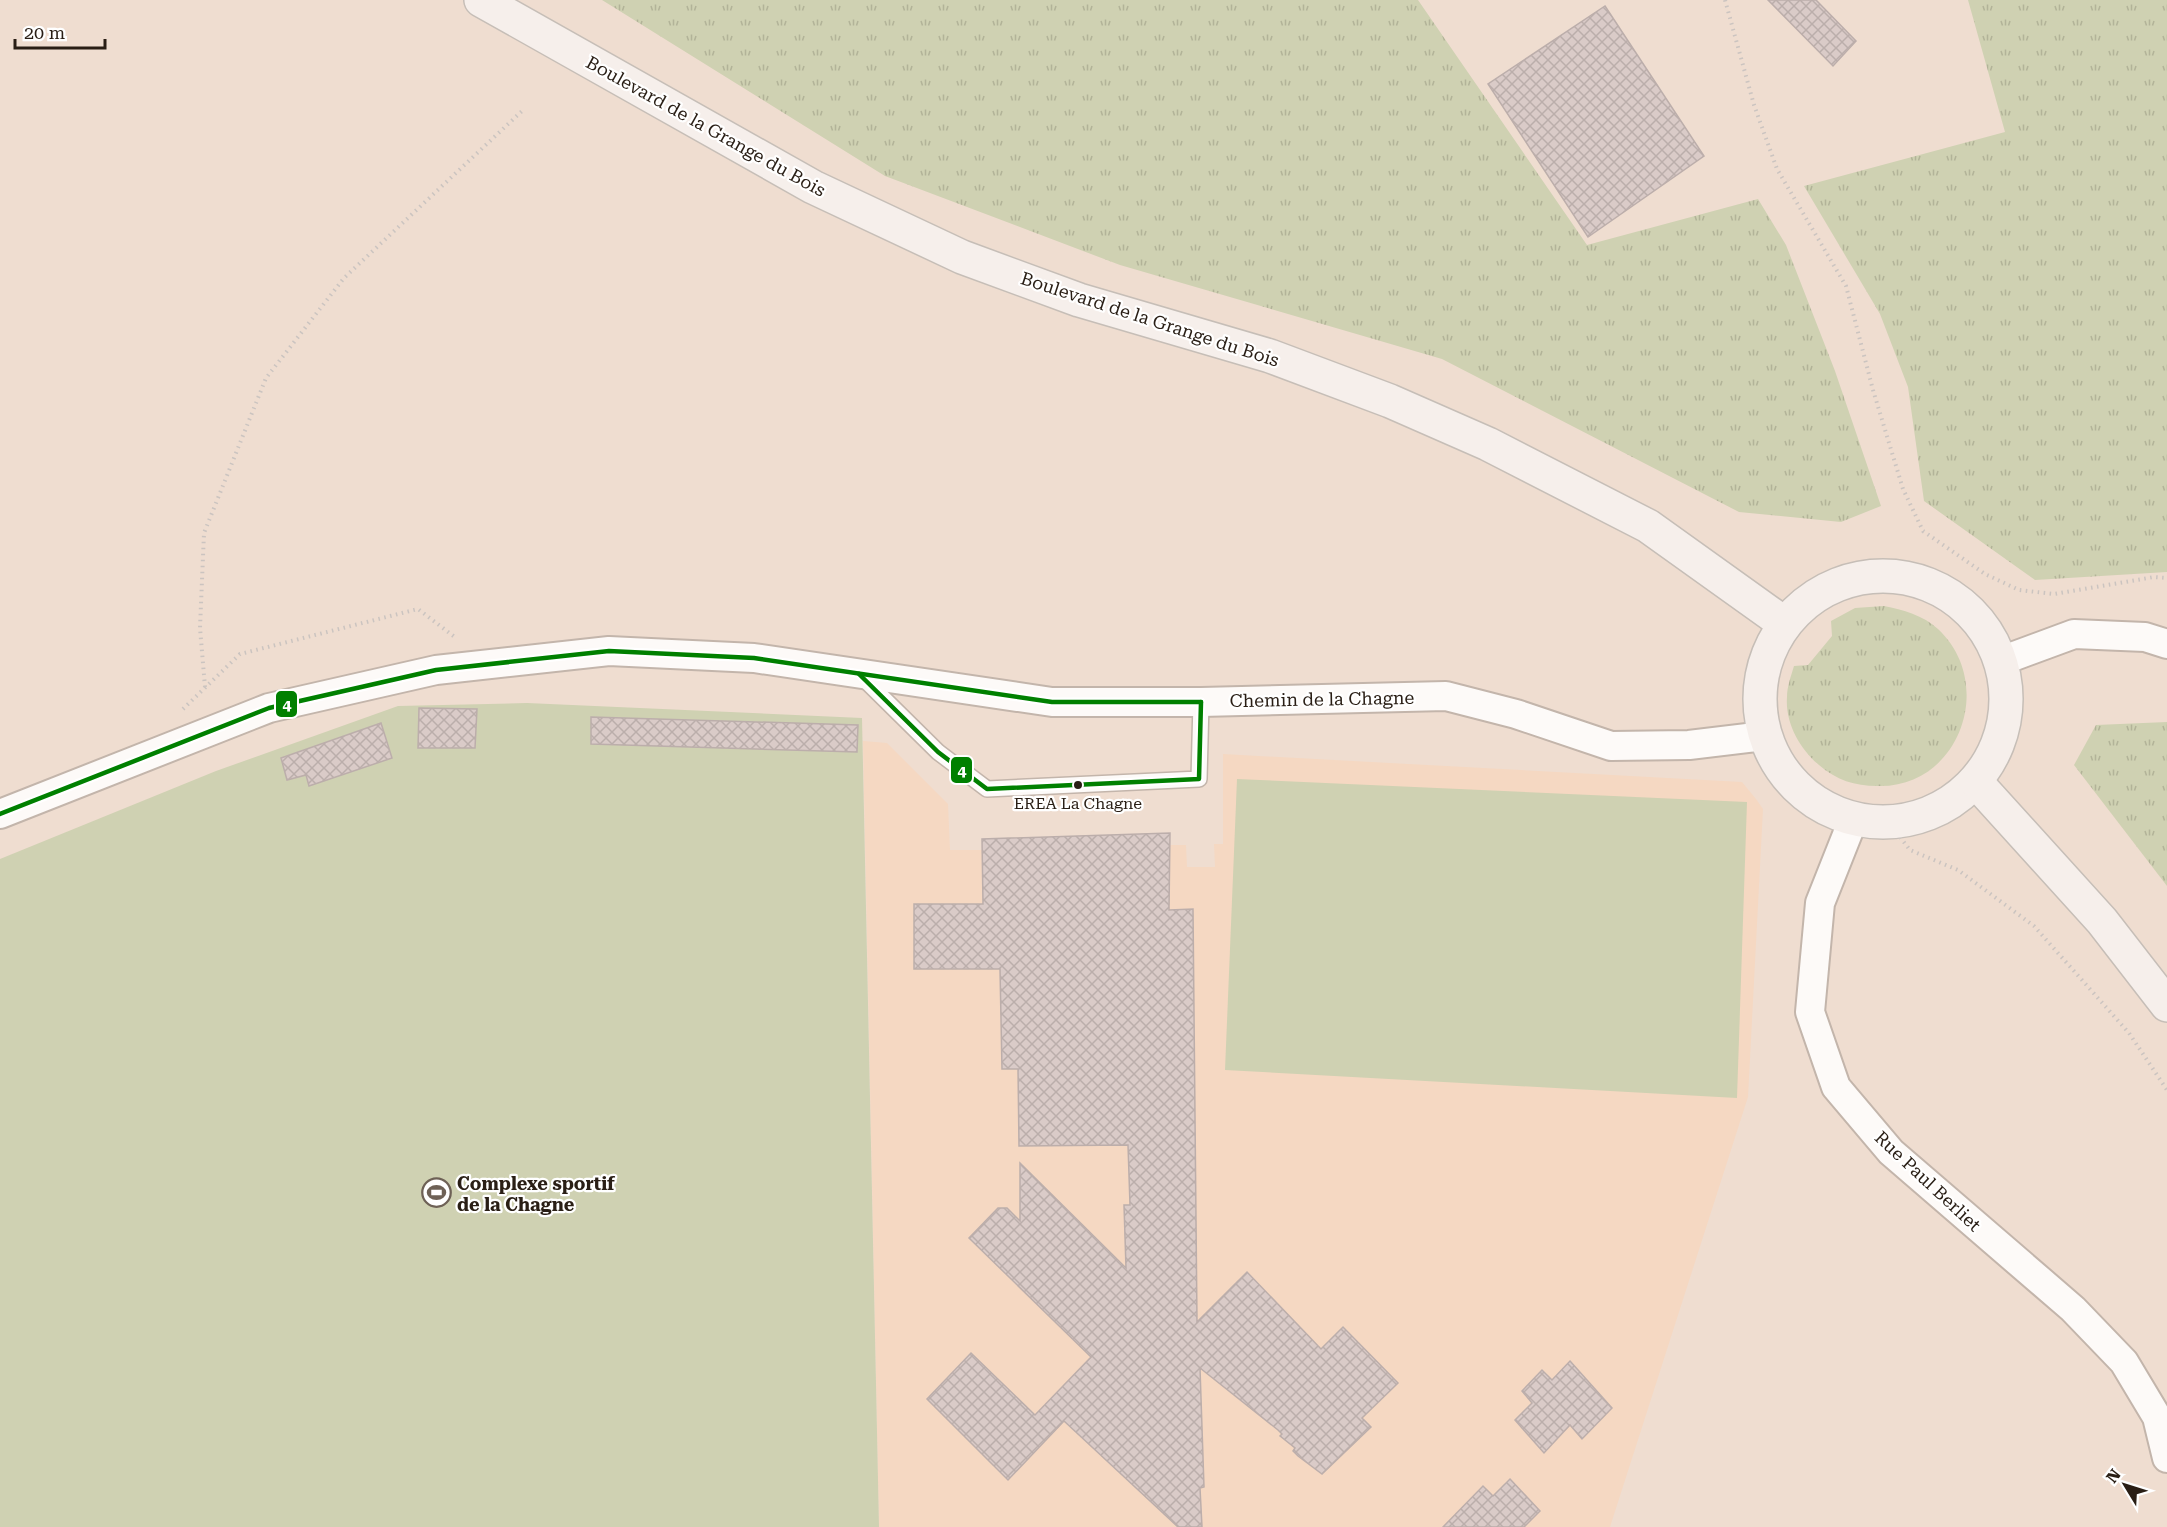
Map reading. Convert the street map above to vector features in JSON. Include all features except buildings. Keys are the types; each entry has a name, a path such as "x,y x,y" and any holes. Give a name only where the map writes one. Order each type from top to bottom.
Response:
{"main road":[{"name":"Boulevard de la Grange du Bois","path":"481,0 813,187 963,257 1079,300 1270,356 1390,400 1488,444 1648,526 1785,624"},
{"path":"1890,576 1919,580 1947,592 1970,611 1989,634 2001,662 2007,693 2004,725 1994,755 1976,782 1952,803 1923,817 1888,823 1854,820 1814,803 1784,774 1764,736 1759,706 1761,677 1770,649 1785,624 1806,602 1832,587 1860,577 1890,576"},
{"path":"1976,782 2102,921 2167,1005"}],"street":[{"path":"2001,662 2074,634 2145,637 2167,644"},
{"name":"Chemin de la Chagne","path":"0,814 269,708 436,670 609,651 754,658 1052,702 1201,702 1446,696 1516,714 1611,746 1689,746 1764,736"},
{"name":"Rue Paul Berliet","path":"1854,820 1820,903 1810,1012 1836,1087 1891,1152 2073,1309 2124,1362 2157,1417 2167,1458"}],"lane":[{"path":"859,674 938,752 987,789 1199,778 1201,702"}],"path":[{"path":"1725,0 1754,105 1777,169 1846,286 1873,390 1903,489 1923,531 1985,574 2019,590 2054,594 2154,577 2167,578"},
{"path":"205,687 200,628 204,534 266,378 344,278 522,111"},
{"path":"177,715 240,654 418,609 490,664"},
{"path":"1888,823 1910,850 1958,870 2034,926 2129,1033 2167,1090"}],"shaded area":[{"path":"863,741 887,743 948,804 950,850 982,850 983,839 1170,833 1170,845 1186,845 1187,867 1215,867 1214,844 1223,844 1223,754 1742,782 1763,809 1748,1097 1610,1527 879,1527"}],"green space":[{"path":"602,0 1418,0 1587,245 1758,199 1786,245 1835,371 1881,506 1841,522 1739,512 1442,359 1120,265 885,176"},
{"path":"1968,0 2167,0 2167,572 2035,580 1924,501 1908,387 1880,314 1804,186 2005,132"},
{"path":"1884,606 1905,611 1938,629 1956,652 1965,677 1966,704 1960,729 1948,752 1929,770 1906,782 1869,786 1839,778 1812,759 1791,726 1787,693 1794,666 1808,665 1832,636 1831,621 1855,608"},
{"name":"Complexe sportif de la Chagne","path":"527,703 862,718 879,1527 0,1527 0,859 216,771 398,706"},
{"path":"2167,722 2167,886 2074,765 2096,725"},
{"path":"1237,779 1747,802 1737,1098 1225,1070"}],"transit line":[{"name":"4","path":"0,814 269,708 436,670 609,651 754,658 1052,702 1201,702"},
{"name":"4","path":"859,674 938,752 987,789 1199,779 1201,702"}],"place":[{"name":"EREA La Chagne","path":"1078,785"},
{"name":"Complexe sportif de la Chagne","path":"436,1193"}]}
